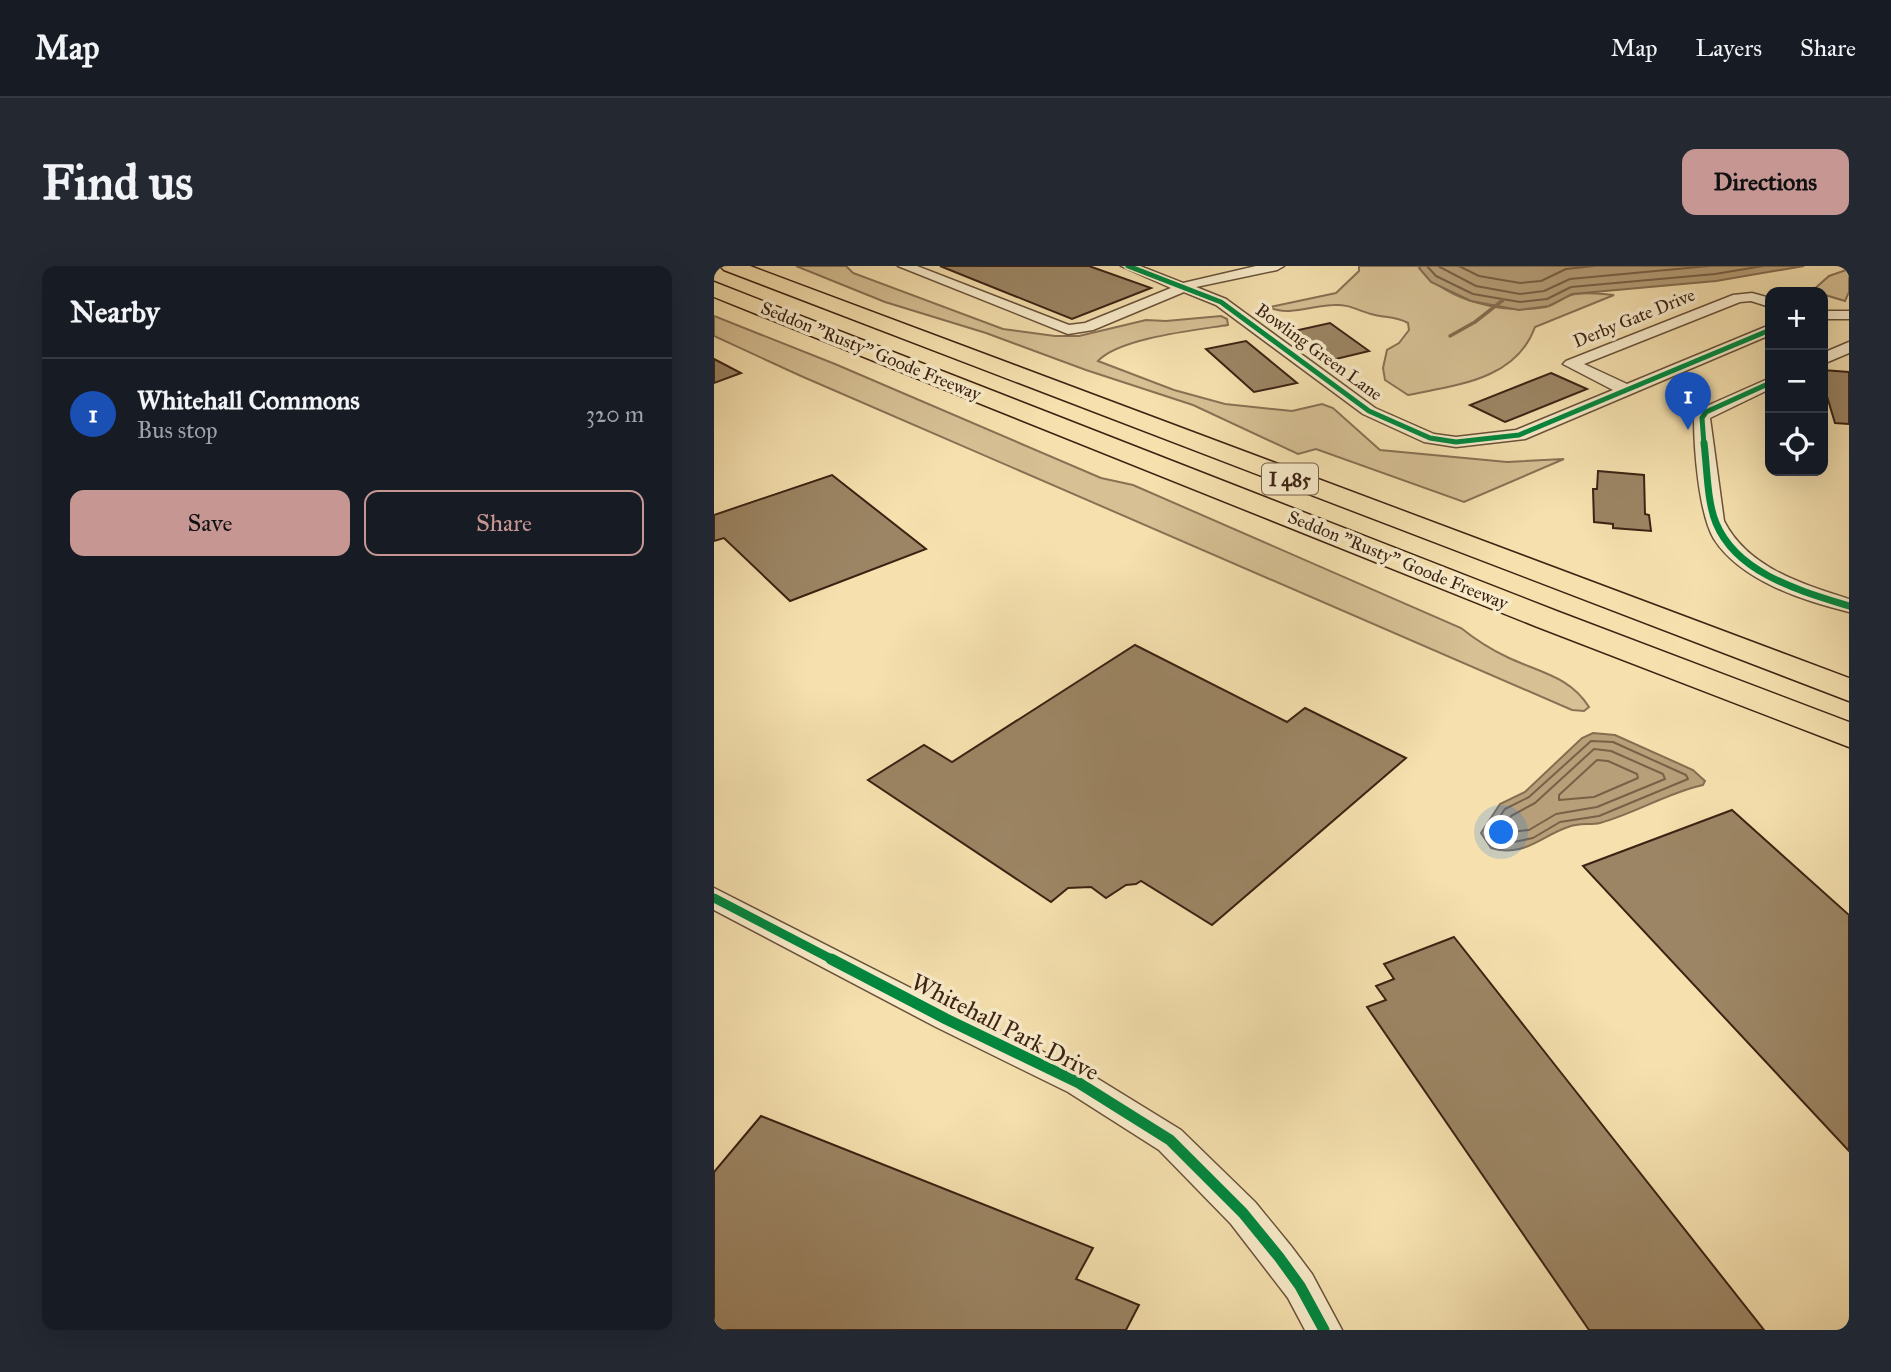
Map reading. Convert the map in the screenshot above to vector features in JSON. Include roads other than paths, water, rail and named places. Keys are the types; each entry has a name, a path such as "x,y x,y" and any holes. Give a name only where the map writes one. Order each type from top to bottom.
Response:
{"highway":[{"name":"Seddon \"Rusty\" Goode Freeway","path":"731,266 1849,690"},
{"name":"Seddon \"Rusty\" Goode Freeway","path":"714,289 1546,619 1849,735"},
{"path":"1546,619 1849,760"}],"street":[{"path":"905,266 1068,330 1088,327 1199,281 1277,266"},
{"name":"Bowling Green Lane","path":"1128,266 1222,302 1239,312 1369,411 1404,429 1430,438 1456,442 1519,435 1765,332"},
{"name":"Derby Gate Drive","path":"1626,390 1571,364 1738,298 1752,297 1765,301"},
{"path":"1828,314 1849,315"},
{"path":"1828,357 1849,347"},
{"path":"1765,385 1706,412 1702,418 1715,521 1730,544 1746,561 1801,590 1849,606"},
{"name":"Whitehall Park Drive","path":"714,898 946,1019 1079,1083 1170,1140 1243,1213 1279,1257 1300,1286 1324,1330"}],"water":[{"path":"1804,266 1716,281 1572,294 1549,306 1519,310 1471,301 1431,282 1419,268"},
{"path":"1593,733 1615,735 1693,770 1705,781 1703,785 1613,819 1568,827 1523,848 1491,848 1481,833 1500,804 1525,792 1582,738"}],"waterway":[{"path":"1450,336 1475,322 1503,300"}],"place":[{"name":"Whitehall Commons","path":"1688,430"}]}
